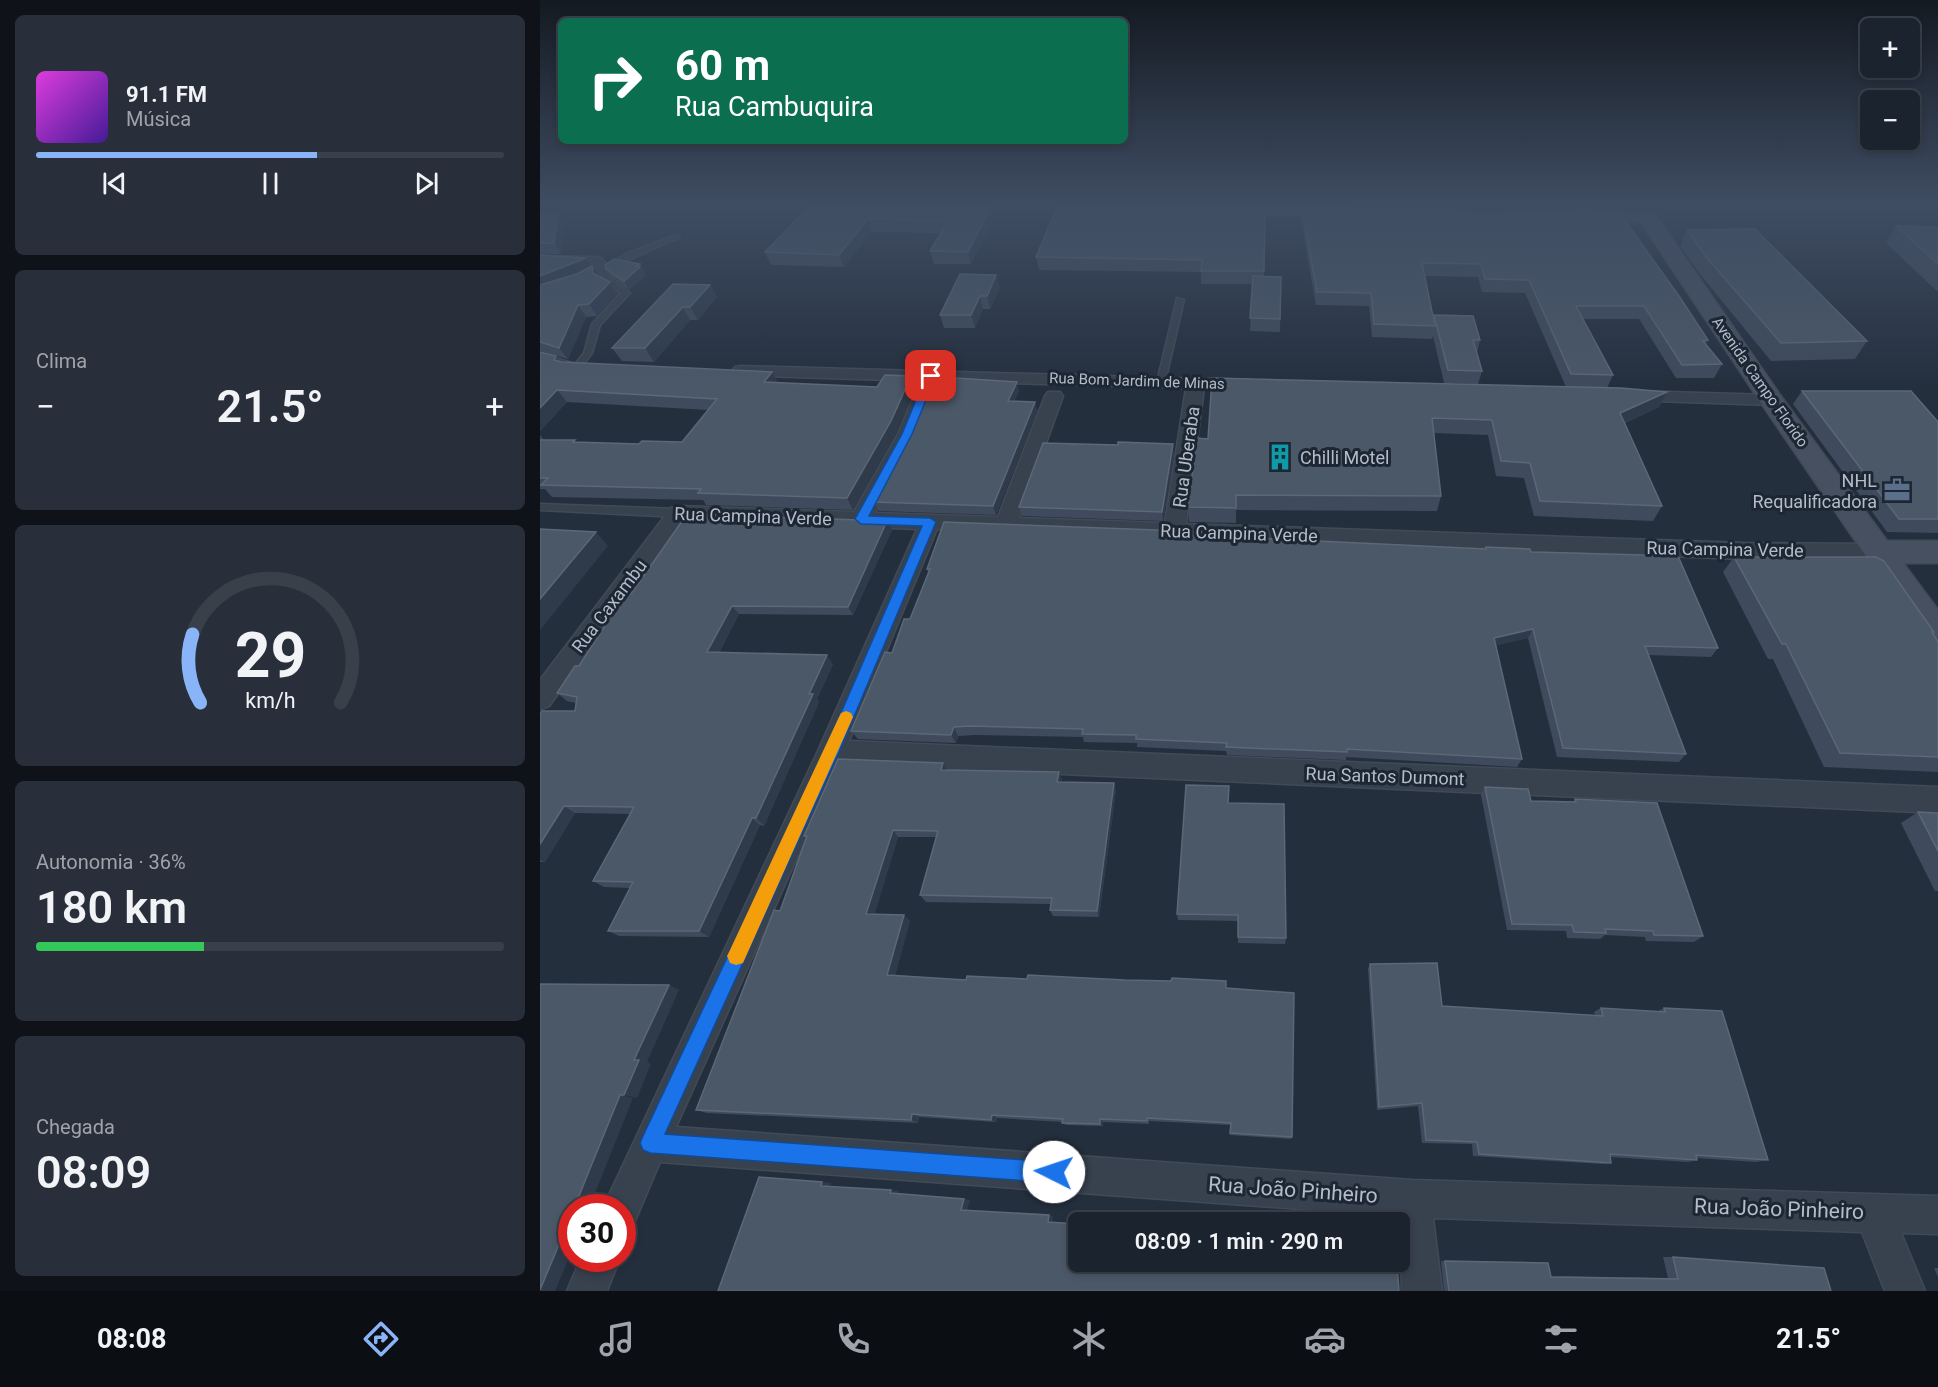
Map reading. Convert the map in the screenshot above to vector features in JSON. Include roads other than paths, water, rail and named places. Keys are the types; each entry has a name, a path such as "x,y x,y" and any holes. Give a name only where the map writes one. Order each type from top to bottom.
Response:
{"main road":[{"name":"Avenida Campo Florido","path":"1681,267 1771,400 1938,635"},
{"name":"Rua Campina Verde","path":"1880,552 1938,552"}],"street":[{"path":"599,267 601,272"},
{"path":"577,367 600,367"},
{"name":"Rua Bom Jardim de Minas","path":"718,370 1256,384"},
{"path":"861,519 907,434 931,376"},
{"name":"Rua Uberaba","path":"1175,530 1196,383"},
{"path":"1615,395 1771,400"},
{"path":"1006,525 1054,396"},
{"name":"Rua Campina Verde","path":"678,513 1744,551 1880,552"},
{"name":"Rua Caxambu","path":"540,699 678,513"},
{"path":"628,1194 831,752 930,522"},
{"name":"Rua Santos Dumont","path":"831,752 1938,800"},
{"name":"Rua João Pinheiro","path":"650,1143 1412,1198 1938,1215"},
{"path":"1412,1198 1422,1291"},
{"path":"1873,1212 1905,1291"},
{"path":"587,1291 595,1272"}],"lane":[{"path":"540,356 577,367 588,353 596,324 627,293 605,280 601,272 609,267"},
{"path":"1161,382 1180,300"},
{"name":"Rua Campina Verde","path":"540,507 678,513"}],"place":[{"name":"Chilli Motel","path":"1280,457"},
{"name":"NHL Requalificadora","path":"1897,490"}]}
